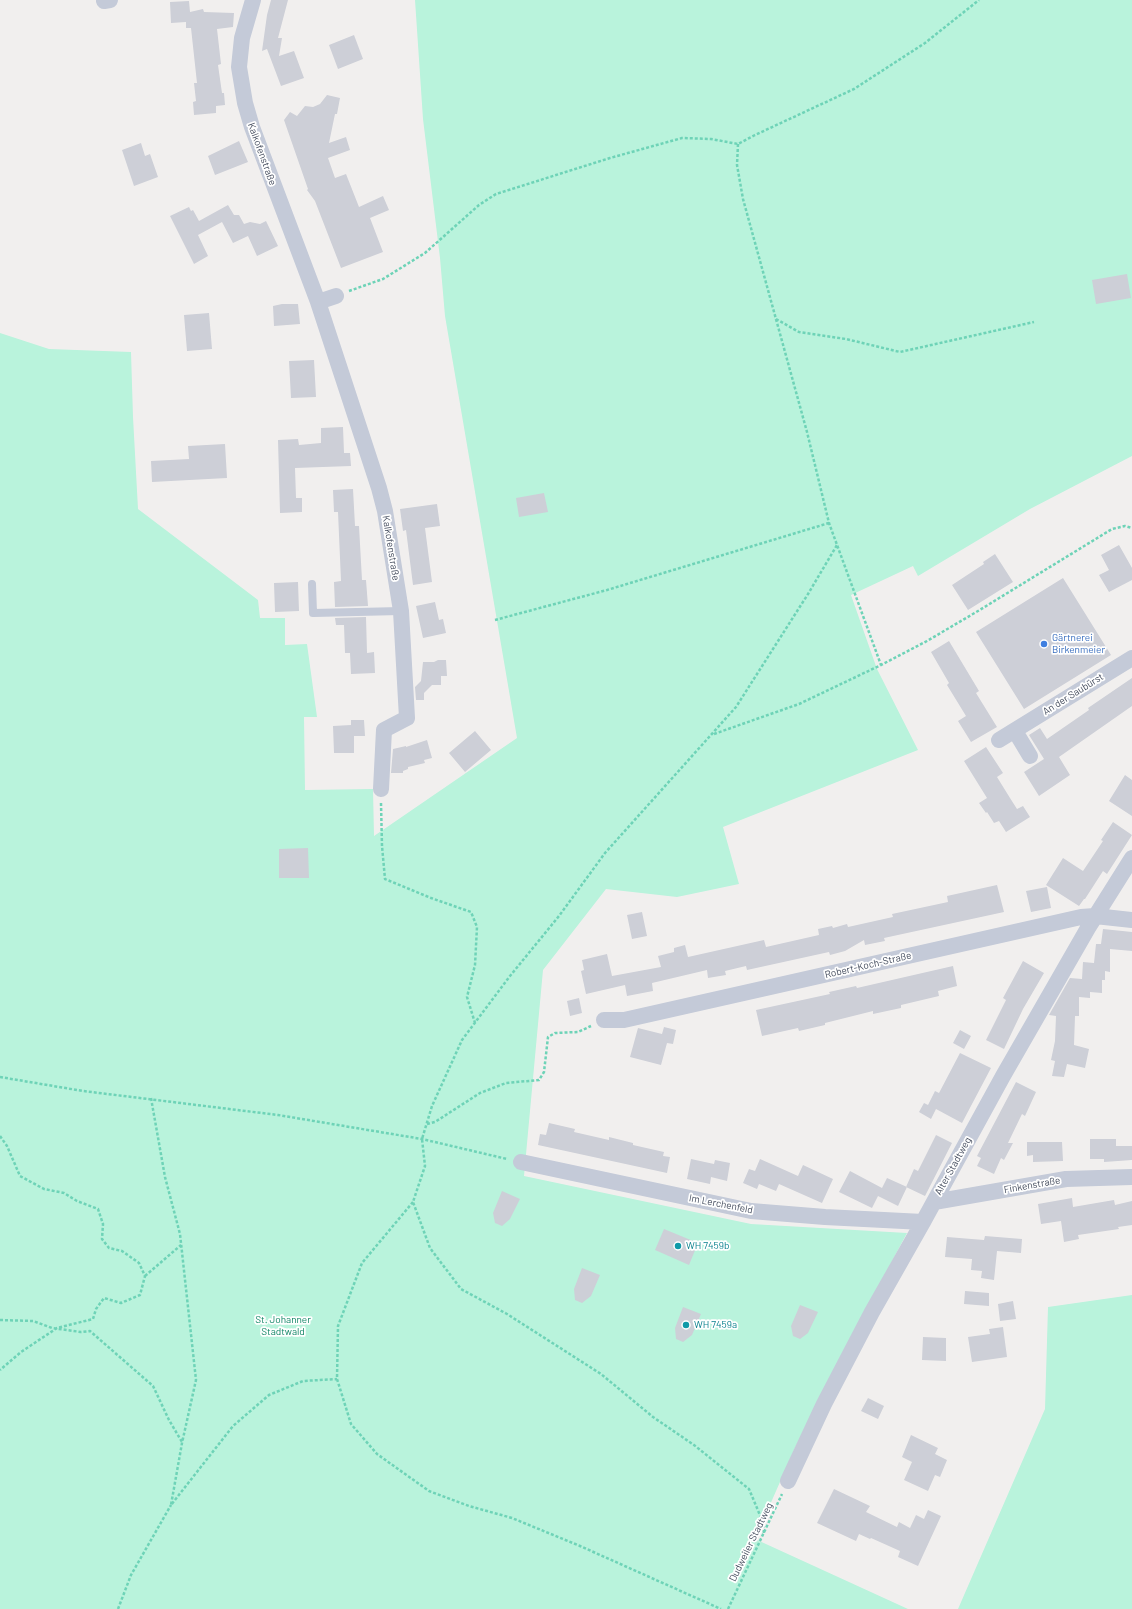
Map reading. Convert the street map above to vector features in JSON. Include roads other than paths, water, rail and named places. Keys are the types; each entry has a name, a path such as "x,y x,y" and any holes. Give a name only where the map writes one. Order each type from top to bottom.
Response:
{"street":[{"name":"Kalkofenstraße","path":"253,0 242,38 239,67 245,103 252,127 318,302 385,510 401,611 407,718 384,730 381,789"},
{"path":"318,302 336,296"},
{"name":"An der Saubürst","path":"999,740 1132,658"},
{"path":"1015,730 1030,756"},
{"name":"Alter Stadtweg","path":"788,1481 824,1404 872,1312 1003,1076 1095,916 1132,858"},
{"name":"Robert-Koch-Straße","path":"604,1020 624,1020 1073,919 1095,916 1132,920"},
{"name":"Im Lerchenfeld","path":"521,1162 751,1211 825,1217 923,1222"},
{"name":"Finkenstraße","path":"934,1202 1066,1179 1132,1178"}],"lane":[{"path":"312,584 313,613 401,611"}],"place":[{"name":"Gärtnerei Birkenmeier","path":"1044,644"},
{"name":"WH 7459b","path":"678,1246"},
{"name":"WH 7459a","path":"686,1325"}],"park label":[{"name":"St. Johanner Stadtwald","path":"283,1326"}]}
